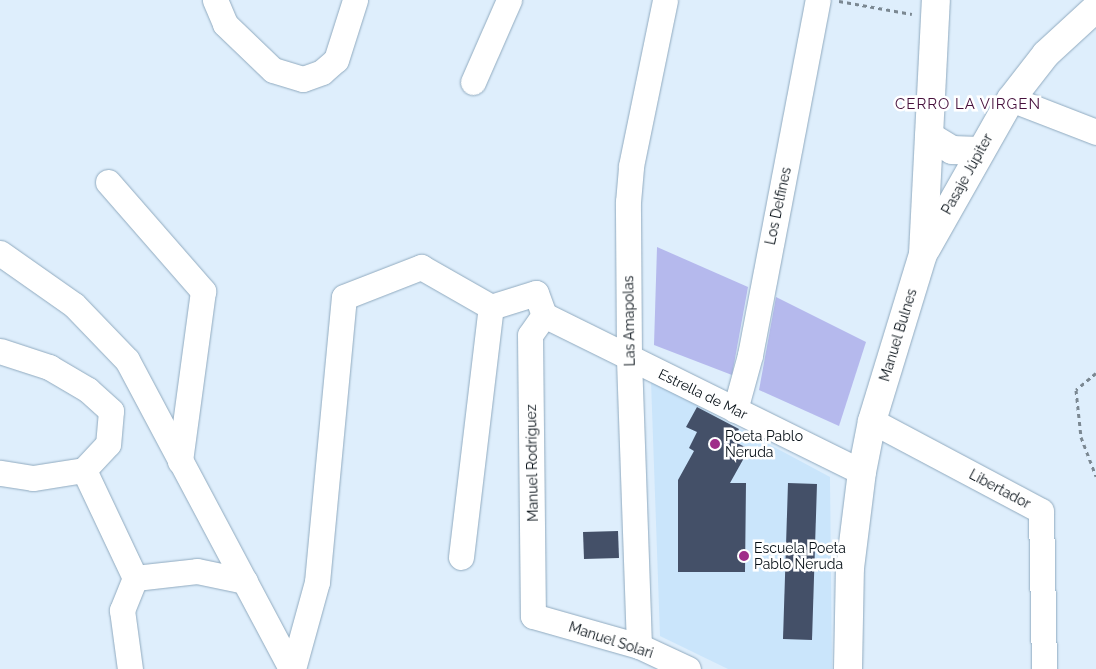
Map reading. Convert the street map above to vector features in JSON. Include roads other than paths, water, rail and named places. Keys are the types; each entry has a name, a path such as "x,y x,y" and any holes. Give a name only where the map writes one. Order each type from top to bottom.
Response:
{"street":[{"path":"216,0 225,24 272,70 303,79 322,72 336,60 355,0"},
{"path":"473,82 509,0"},
{"name":"Las Amapolas","path":"639,646 629,357 628,238 631,166 665,0"},
{"name":"Los Delfines","path":"735,410 750,355 818,0"},
{"name":"Pasaje Júpiter","path":"923,254 979,151 1011,99 1046,54 1096,8"},
{"name":"Manuel Bulnes","path":"848,669 850,568 862,472 872,421 923,254 936,9"},
{"path":"1011,99 1096,132"},
{"path":"929,136 952,150 979,151"},
{"path":"108,182 203,291 180,461"},
{"path":"0,253 74,305 127,360 292,669"},
{"path":"292,669 317,582 344,297 421,267 491,307 536,293 544,315"},
{"path":"461,557 491,307"},
{"name":"Estrella de Mar","path":"544,315 862,472"},
{"name":"Manuel Rodríguez","path":"533,616 530,335 544,315"},
{"path":"0,351 49,367 88,390 112,412 108,444 84,470 33,478 0,473"},
{"name":"Libertador","path":"872,421 1041,511 1044,669"},
{"path":"84,470 135,578 122,610 130,669"},
{"path":"135,578 197,571 245,581"},
{"name":"Manuel Solari","path":"533,616 639,646 688,669"}],"place":[{"name":"Poeta Pablo Neruda","path":"715,444"},
{"name":"Escuela Poeta Pablo Neruda","path":"744,556"}],"district":[{"name":"CERRO LA VIRGEN","path":"968,105"}]}
